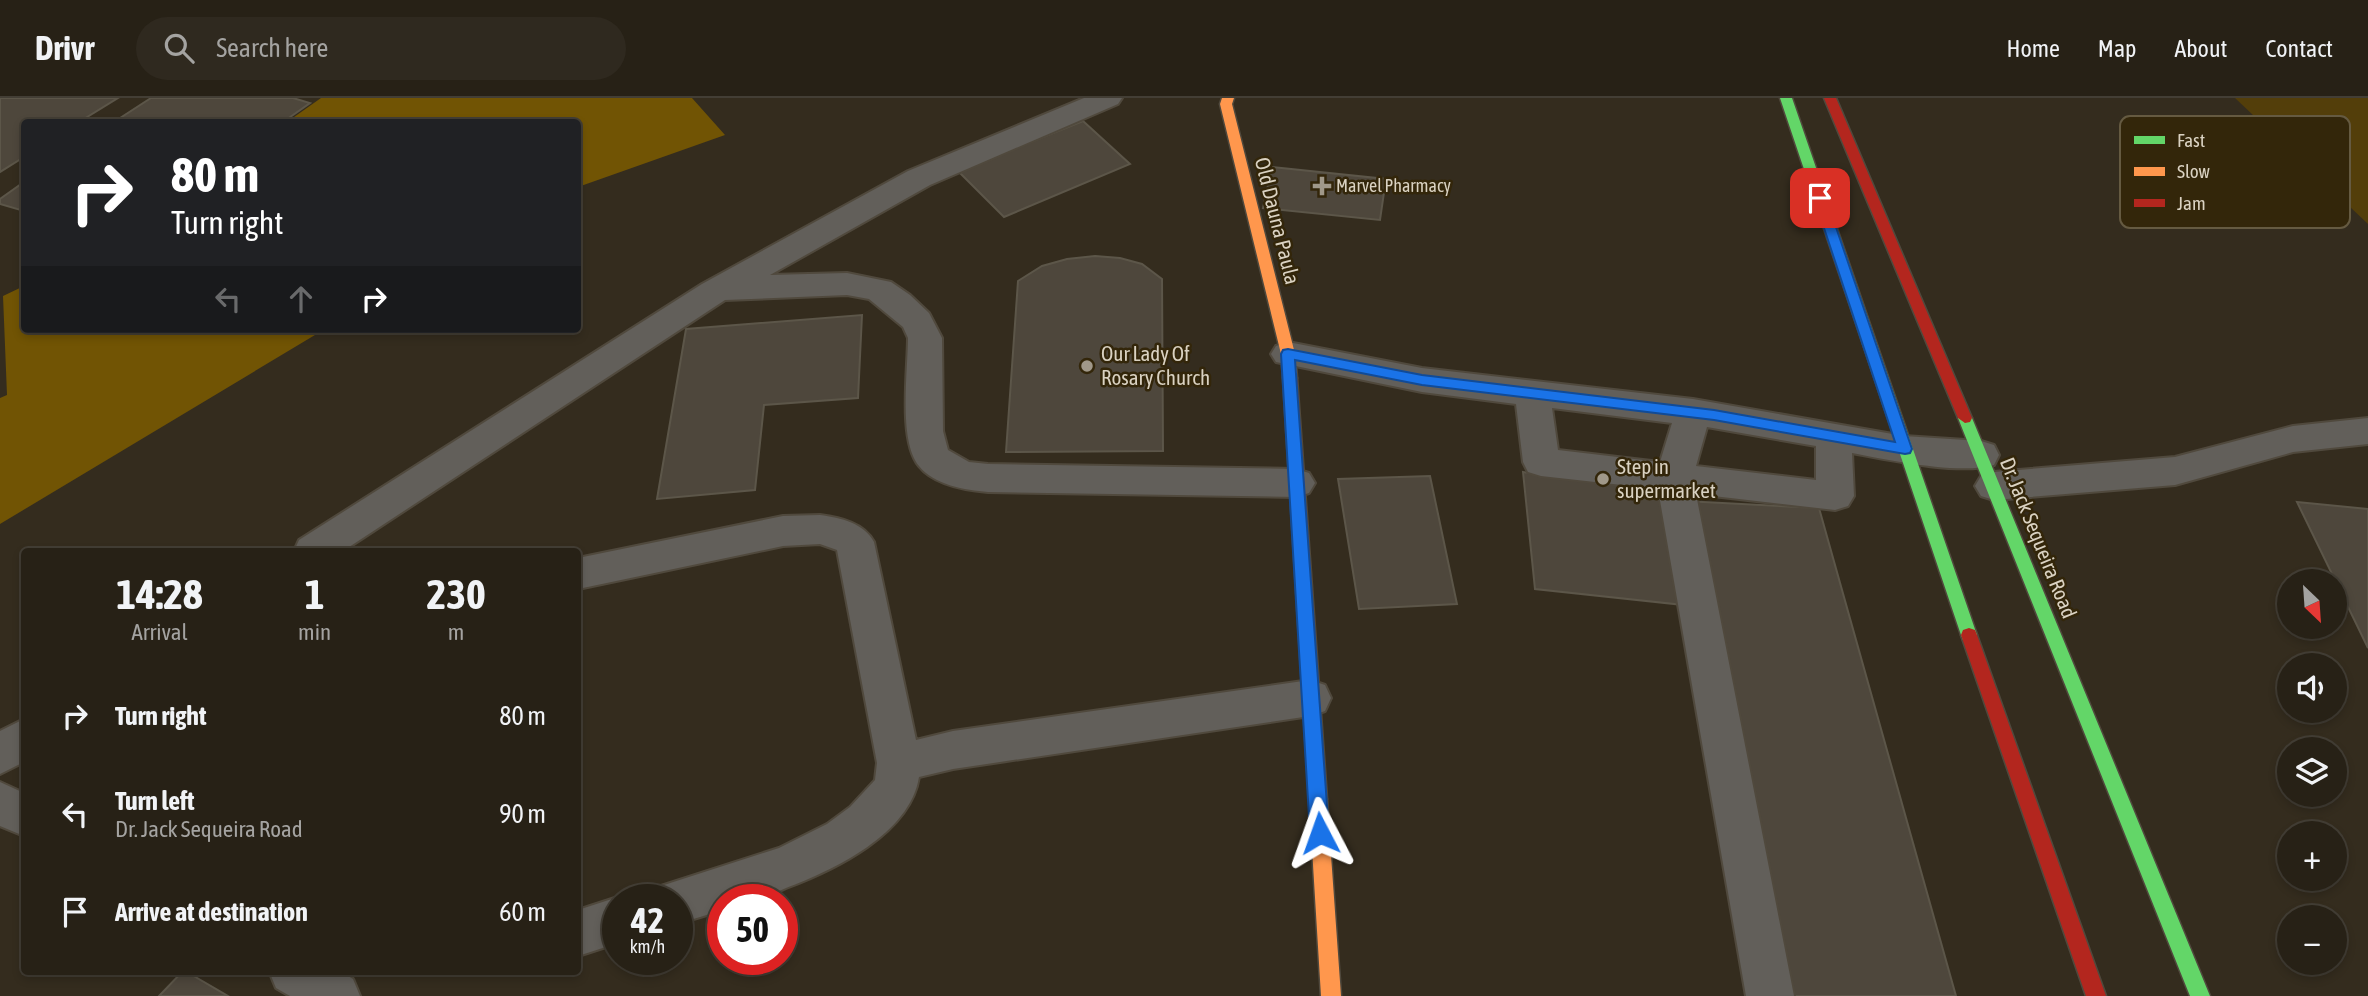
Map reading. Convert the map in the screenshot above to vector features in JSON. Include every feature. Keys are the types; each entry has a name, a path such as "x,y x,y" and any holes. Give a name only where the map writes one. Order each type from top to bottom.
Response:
{"main road":[{"name":"Old Dauna Paula","path":"1228,98 1226,104 1288,354 1331,996"},
{"path":"1786,98 2096,996"},
{"name":"Dr. Jack Sequeira Road","path":"1830,98 1988,470 2200,996"}],"street":[{"path":"318,548 714,292 919,178 1108,98"},
{"path":"714,292 759,286 847,284 879,290 898,303 917,321 925,338 925,431 932,457 948,468 967,475 988,478 1296,483"},
{"path":"1288,354 1422,380 1693,412 1905,449 1988,470 2175,471 2293,439 2368,431"},
{"path":"1532,393 1541,462 1835,496 1834,436"},
{"path":"1693,412 1674,478 1770,996"},
{"path":"581,572 807,528 841,532 855,542 899,763 896,786 875,815 856,830 813,855 693,897"},
{"path":"899,763 953,750 1310,698"},
{"path":"0,802 21,815"},
{"path":"581,932 602,925"},
{"path":"300,975 336,996"}],"shaded area":[{"path":"321,98 692,98 725,135 581,186 581,119 291,119"},
{"path":"2235,98 2368,98 2368,224 2350,207 2350,116 2254,116"},
{"path":"21,287 21,333 318,333 0,524 0,398 7,395 3,296"}],"building":[{"path":"0,98 118,98 84,119 21,119 21,159 0,172"},
{"path":"151,98 293,98 310,103 287,119 119,119"},
{"path":"1083,121 1130,164 1004,217 958,171"},
{"path":"1272,167 1386,179 1380,220 1263,208"},
{"path":"21,184 21,210 0,204 0,199"},
{"name":"Our Lady Of Rosary Church","path":"1095,256 1120,258 1142,264 1162,279 1163,451 1006,452 1018,281 1042,266 1067,259"},
{"path":"862,315 858,398 764,405 755,490 657,499 686,329"},
{"path":"1523,472 1668,492 1684,605 1535,589"},
{"path":"1430,476 1457,604 1359,609 1338,479"},
{"path":"1684,501 1819,508 1956,996 1783,996"},
{"path":"2297,502 2368,509 2368,648 2347,605 2347,569 2330,569"},
{"path":"179,975 192,975 228,996 159,996"}],"traffic: fast":[{"path":"1786,98 1969,635"},
{"path":"1965,418 2200,996"}],"traffic: slow":[{"path":"1228,98 1226,104 1288,354 1290,378"},
{"path":"1318,799 1331,996"}],"traffic: jam":[{"path":"1830,98 1965,418"},
{"path":"1290,378 1318,799"},
{"path":"1969,635 2096,996"}],"place":[{"name":"Marvel Pharmacy","path":"1322,186"},
{"name":"Our Lady Of Rosary Church","path":"1087,366"},
{"name":"Step in supermarket","path":"1603,479"}],"route":[{"path":"1320,833 1288,354 1422,380 1714,415 1905,449 1820,198"}]}
